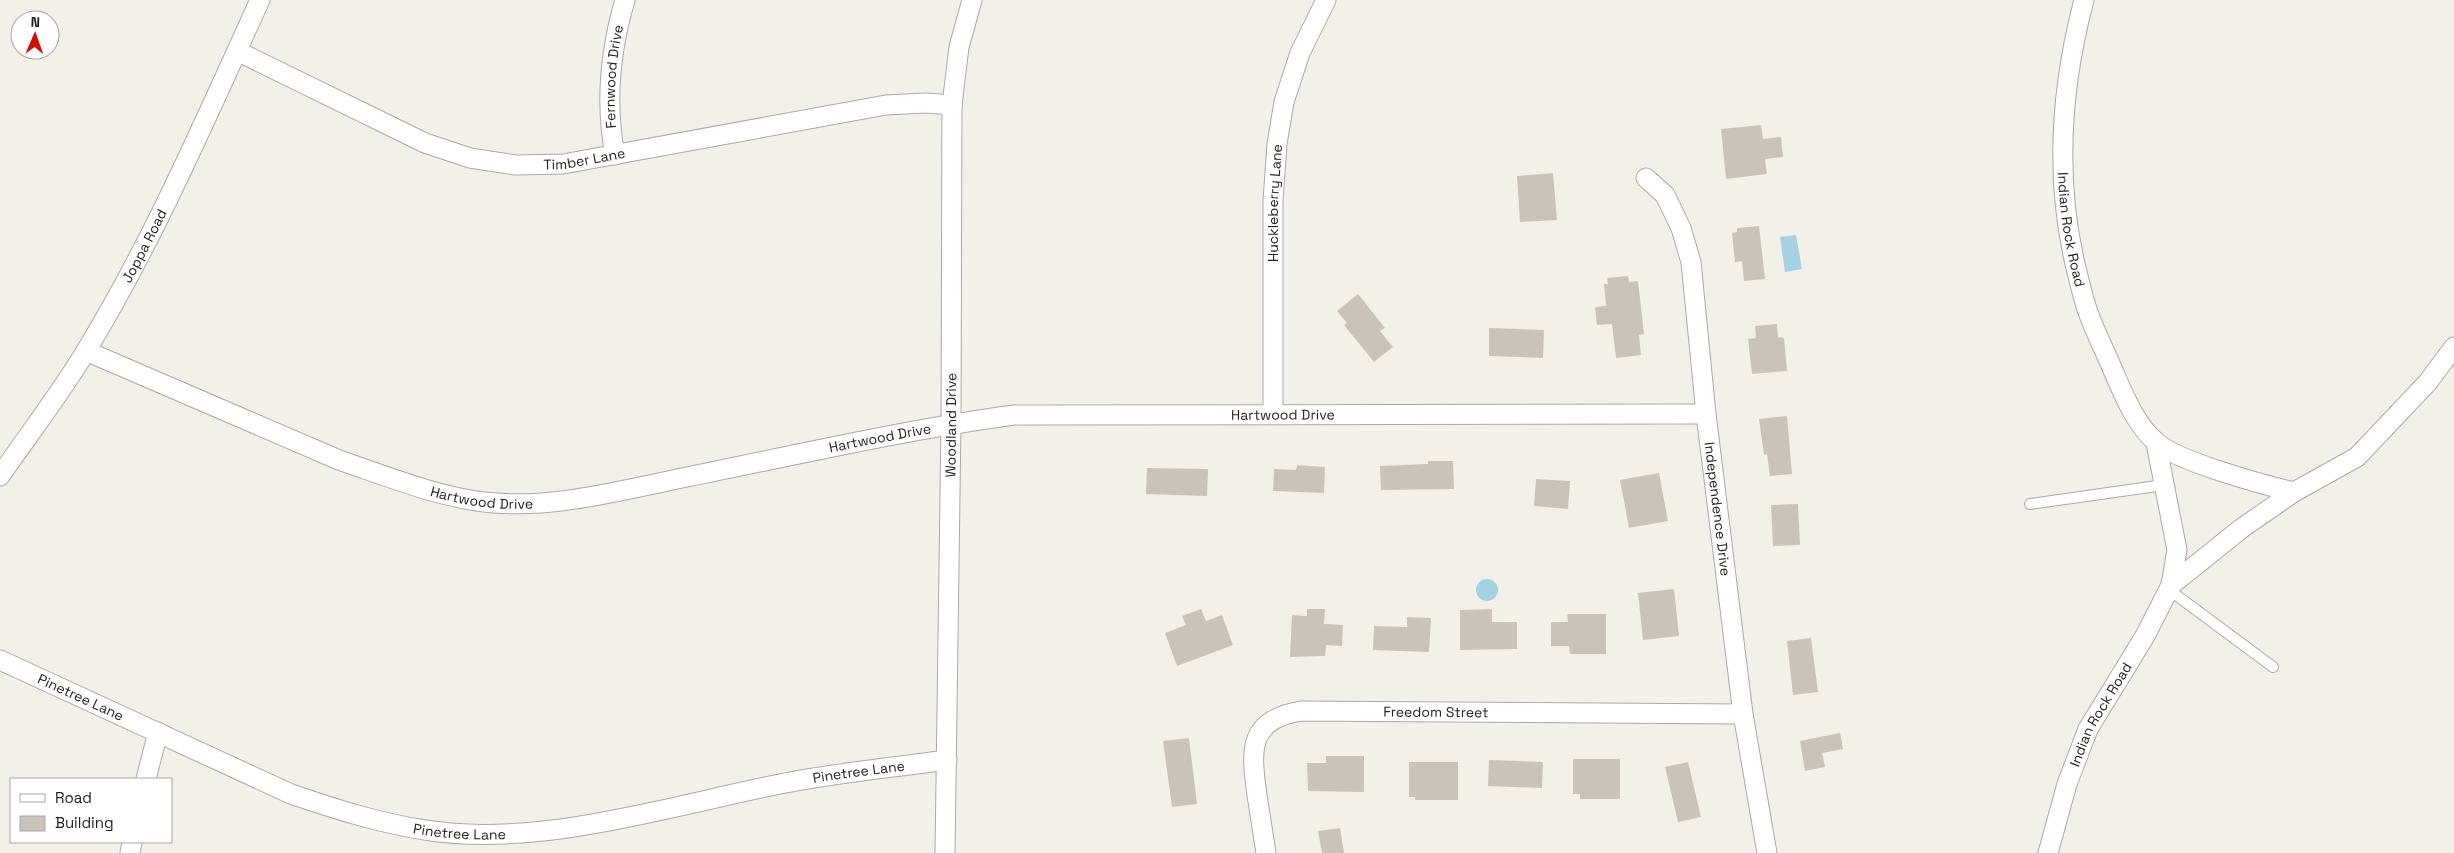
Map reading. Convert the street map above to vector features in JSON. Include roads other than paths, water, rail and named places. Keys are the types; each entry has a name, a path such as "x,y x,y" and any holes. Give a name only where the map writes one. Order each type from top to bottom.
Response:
{"street":[{"name":"Joppa Road","path":"0,476 86,351 151,232 260,0"},
{"name":"Fernwood Drive","path":"615,155 609,124 610,78 615,33 625,0"},
{"name":"Woodland Drive","path":"945,853 951,423 952,105 959,48 972,0"},
{"name":"Huckleberry Lane","path":"1273,414 1273,201 1277,144 1284,102 1300,53 1326,0"},
{"name":"Indian Rock Road","path":"2084,0 2065,90 2061,152 2065,213 2074,262 2087,311 2137,418 2156,443 2178,455 2267,485 2294,492"},
{"name":"Timber Lane","path":"237,51 425,143 470,158 516,165 563,164 886,105 926,103 952,105"},
{"name":"Independence Drive","path":"1646,178 1666,195 1681,228 1691,262 1706,414 1743,714 1767,853"},
{"name":"Indian Rock Road","path":"2169,587 2242,528 2294,492 2357,457 2428,382 2454,347"},
{"name":"Hartwood Drive","path":"86,351 339,460 417,486 485,502 520,504 590,496 951,423 1014,415 1706,414"},
{"name":"Indian Rock Road","path":"2048,853 2067,784 2088,729 2145,636 2169,587 2177,550 2156,443"},
{"name":"Pinetree Lane","path":"0,660 291,794 333,809 427,830 473,834 567,827 778,784 947,760"},
{"name":"Freedom Street","path":"1266,853 1252,756 1256,739 1266,724 1281,714 1301,711 1743,714"},
{"path":"146,778 158,732"}],"lane":[{"path":"2030,504 2164,485"},
{"path":"2169,587 2273,667"}],"water":[{"path":"1796,235 1802,269 1785,272 1780,237"},
{"path":"1487,579 1495,582 1498,590 1495,598 1487,601 1479,598 1476,590 1479,582"}]}
